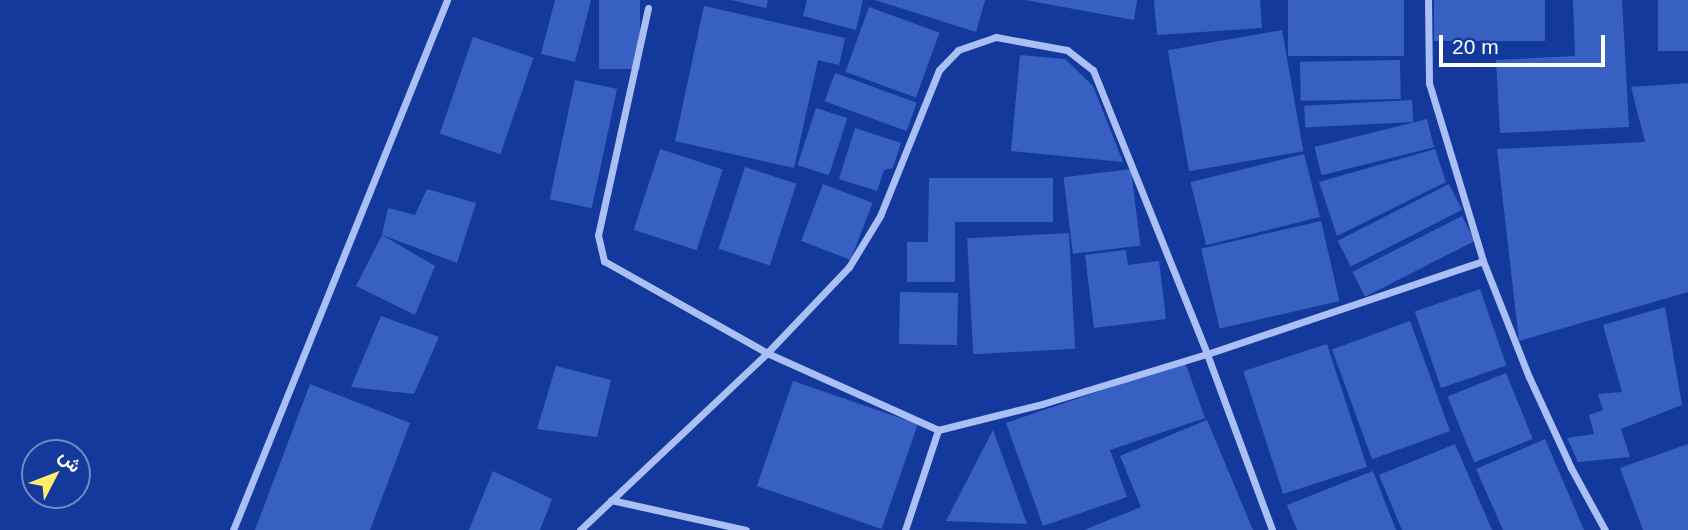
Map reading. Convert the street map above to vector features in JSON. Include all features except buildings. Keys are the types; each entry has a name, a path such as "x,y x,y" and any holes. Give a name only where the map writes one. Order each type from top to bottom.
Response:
{"street":[{"path":"233,530 447,0"},
{"path":"1428,0 1429,83 1483,261 1529,377 1571,468 1605,530"},
{"path":"648,8 598,235 604,261 767,353 938,430 1042,404 1207,354 1483,261"},
{"path":"580,530 819,301 855,257 880,216 939,70 958,50 996,37 1066,50 1093,70 1207,354 1272,530"},
{"path":"905,530 938,430"},
{"path":"611,500 746,530"}]}
